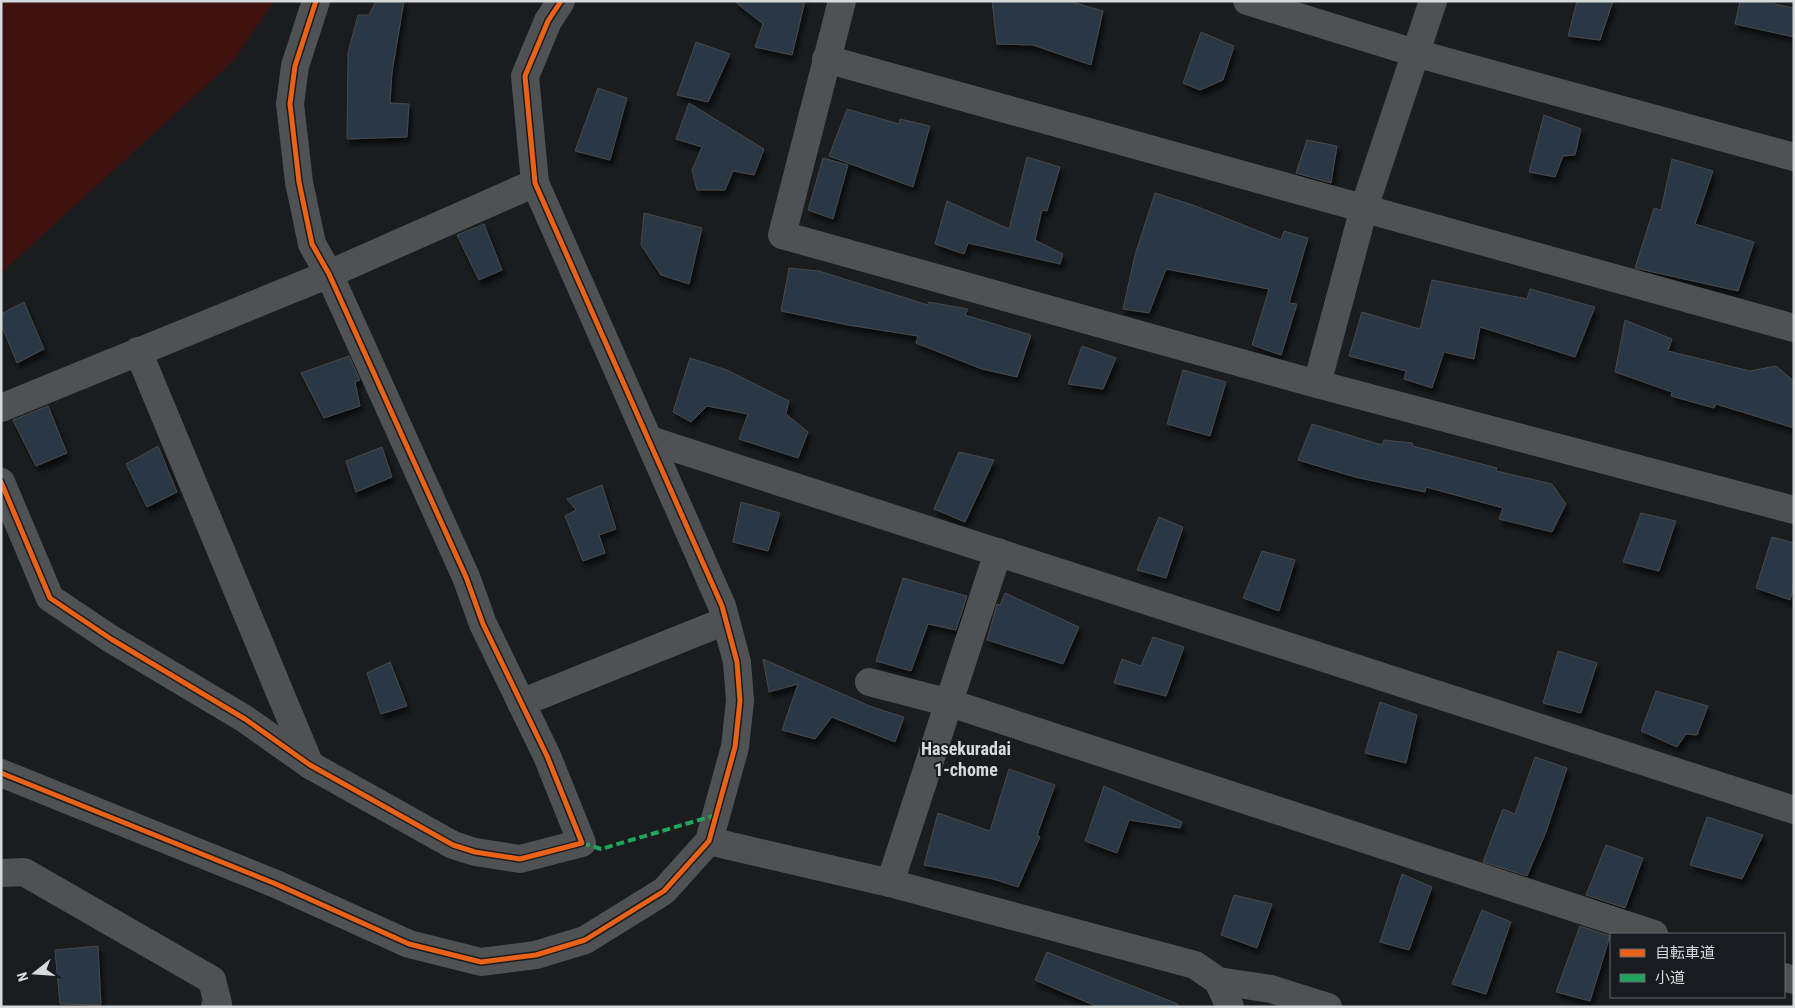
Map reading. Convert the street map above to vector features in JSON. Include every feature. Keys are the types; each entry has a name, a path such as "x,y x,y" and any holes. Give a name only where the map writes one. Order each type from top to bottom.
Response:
{"street":[{"path":"1,482 50,598 111,639 245,719 310,765 460,848 520,859 582,843 547,756 483,624 466,577 329,274 312,244 299,182 290,104 295,66 316,1"},
{"path":"1,773 276,884 409,944 482,962 536,955 585,940 664,891 709,841 735,747 740,701 736,662 722,606 535,183 525,76 548,21 561,1"},
{"path":"842,1 782,235 1317,384 1794,510"},
{"path":"1247,1 1416,53 1794,157"},
{"path":"1317,384 1364,208 1433,1"},
{"path":"826,59 1794,328"},
{"path":"1,408 329,274 535,183"},
{"path":"138,351 310,765"},
{"path":"650,440 1794,810"},
{"path":"890,883 998,552"},
{"path":"521,702 725,621"},
{"path":"869,682 950,703 1651,933"},
{"path":"709,841 890,883 1195,965 1218,981 1271,989 1328,1007"},
{"path":"1,873 24,872 212,980 218,1004 215,1007"},
{"path":"1218,981 1230,1007"}],"shaded area":[{"path":"1,1 274,1 233,61 1,273"}],"building":[{"path":"376,1 404,1 392,72 390,103 409,104 407,137 347,139 348,53 358,15 369,15"},
{"path":"734,1 805,1 792,55 755,47 763,24"},
{"path":"992,1 1068,1 1103,11 1091,65 1033,45 997,44"},
{"path":"1577,1 1613,1 1600,40 1568,36"},
{"path":"1740,1 1775,1 1774,4 1794,8 1794,37 1735,24"},
{"path":"1201,32 1234,46 1223,80 1200,90 1183,83"},
{"path":"696,42 730,54 708,102 677,95"},
{"path":"598,88 627,98 610,160 575,151"},
{"path":"689,103 764,149 754,175 733,171 725,190 697,190 692,170 702,147 676,139"},
{"path":"847,109 899,124 900,119 930,126 913,187 829,156"},
{"path":"1544,115 1581,129 1575,155 1563,156 1555,177 1529,172"},
{"path":"1307,140 1337,146 1331,183 1296,173"},
{"path":"1027,157 1060,167 1047,211 1042,210 1035,240 1063,254 1060,264 968,243 964,254 935,244 947,201 1009,229"},
{"path":"823,158 848,165 833,219 808,210"},
{"path":"1672,159 1713,171 1695,224 1754,242 1738,291 1635,268 1654,208 1661,210"},
{"path":"1155,193 1193,205 1281,240 1284,231 1308,238 1289,303 1297,304 1281,355 1252,345 1269,289 1166,269 1149,313 1123,309 1135,255"},
{"path":"644,213 702,228 689,284 661,275 641,245"},
{"path":"484,224 502,270 479,280 457,235"},
{"path":"789,268 819,271 928,305 929,302 968,309 965,315 1031,335 1017,377 982,369 916,343 918,336 848,325 781,311"},
{"path":"1432,280 1527,299 1530,289 1595,307 1575,357 1480,327 1474,359 1444,352 1432,388 1404,379 1406,371 1349,356 1362,312 1420,329"},
{"path":"24,302 44,349 17,363 1,324 1,314"},
{"path":"1625,320 1672,339 1668,351 1750,371 1776,366 1794,381 1794,428 1716,404 1714,408 1671,396 1672,392 1615,372"},
{"path":"1082,346 1116,358 1103,389 1068,384"},
{"path":"349,356 360,380 355,382 360,406 324,418 301,373"},
{"path":"690,358 727,370 789,401 786,414 808,432 798,458 739,439 748,414 707,406 691,422 673,412"},
{"path":"1183,370 1226,382 1210,436 1167,424"},
{"path":"48,406 67,453 36,466 13,420"},
{"path":"1312,424 1382,445 1384,440 1412,443 1413,446 1497,468 1496,471 1552,484 1566,504 1552,532 1499,519 1503,508 1426,487 1425,492 1355,477 1298,460"},
{"path":"158,446 177,492 147,507 126,464"},
{"path":"382,447 392,477 356,492 346,461"},
{"path":"959,452 994,460 965,522 934,509"},
{"path":"602,485 616,529 599,535 605,553 583,561 565,516 576,510 567,499"},
{"path":"741,502 780,513 768,551 733,542"},
{"path":"1641,513 1676,521 1659,571 1623,562"},
{"path":"1159,517 1183,527 1166,578 1137,570"},
{"path":"1772,537 1794,543 1794,587 1790,600 1756,588"},
{"path":"1262,551 1295,560 1279,611 1243,598"},
{"path":"903,578 967,596 956,630 928,624 911,671 876,661"},
{"path":"1005,593 1079,627 1063,664 987,640 997,604 1000,605"},
{"path":"1153,637 1184,647 1166,696 1114,683 1122,659 1141,666"},
{"path":"1558,651 1597,663 1581,713 1543,703"},
{"path":"763,659 872,707 904,717 895,742 832,717 815,739 782,730 798,684 769,692"},
{"path":"390,662 407,706 381,714 367,673"},
{"path":"1656,691 1708,706 1697,735 1686,734 1677,747 1641,731"},
{"path":"1380,702 1417,715 1406,763 1365,753"},
{"path":"1535,757 1567,768 1546,832 1527,876 1483,862 1503,809 1515,814"},
{"path":"1009,769 1055,785 1037,835 1040,837 1018,887 993,879 924,865 938,813 990,831"},
{"path":"1104,786 1182,822 1180,828 1129,820 1117,853 1085,841"},
{"path":"1707,817 1763,835 1742,879 1690,865"},
{"path":"1606,845 1643,858 1625,908 1586,895"},
{"path":"1402,874 1432,887 1409,950 1380,942"},
{"path":"1234,895 1272,904 1257,948 1221,935"},
{"path":"1482,910 1511,922 1486,994 1452,984"},
{"path":"1580,926 1610,936 1590,1001 1556,992"},
{"path":"98,946 101,1005 60,1004 55,950"},
{"path":"1047,952 1178,1004 1178,1007 1098,1007 1035,980"}],"marked path":[{"path":"582,843 601,849 716,815"}],"cycle path":[{"path":"1,482 50,598 111,639 245,719 310,765 453,845 475,852 520,859 582,843 547,756 483,624 466,577 329,274 312,244 299,182 290,104 295,66 316,1"},
{"path":"1,773 276,884 409,944 481,962 536,955 585,940 664,891 709,841 735,747 740,701 737,662 722,606 535,183 525,76 548,21 561,1"}],"district":[{"name":"Hasekuradai 1-chome","path":"966,760"}]}
